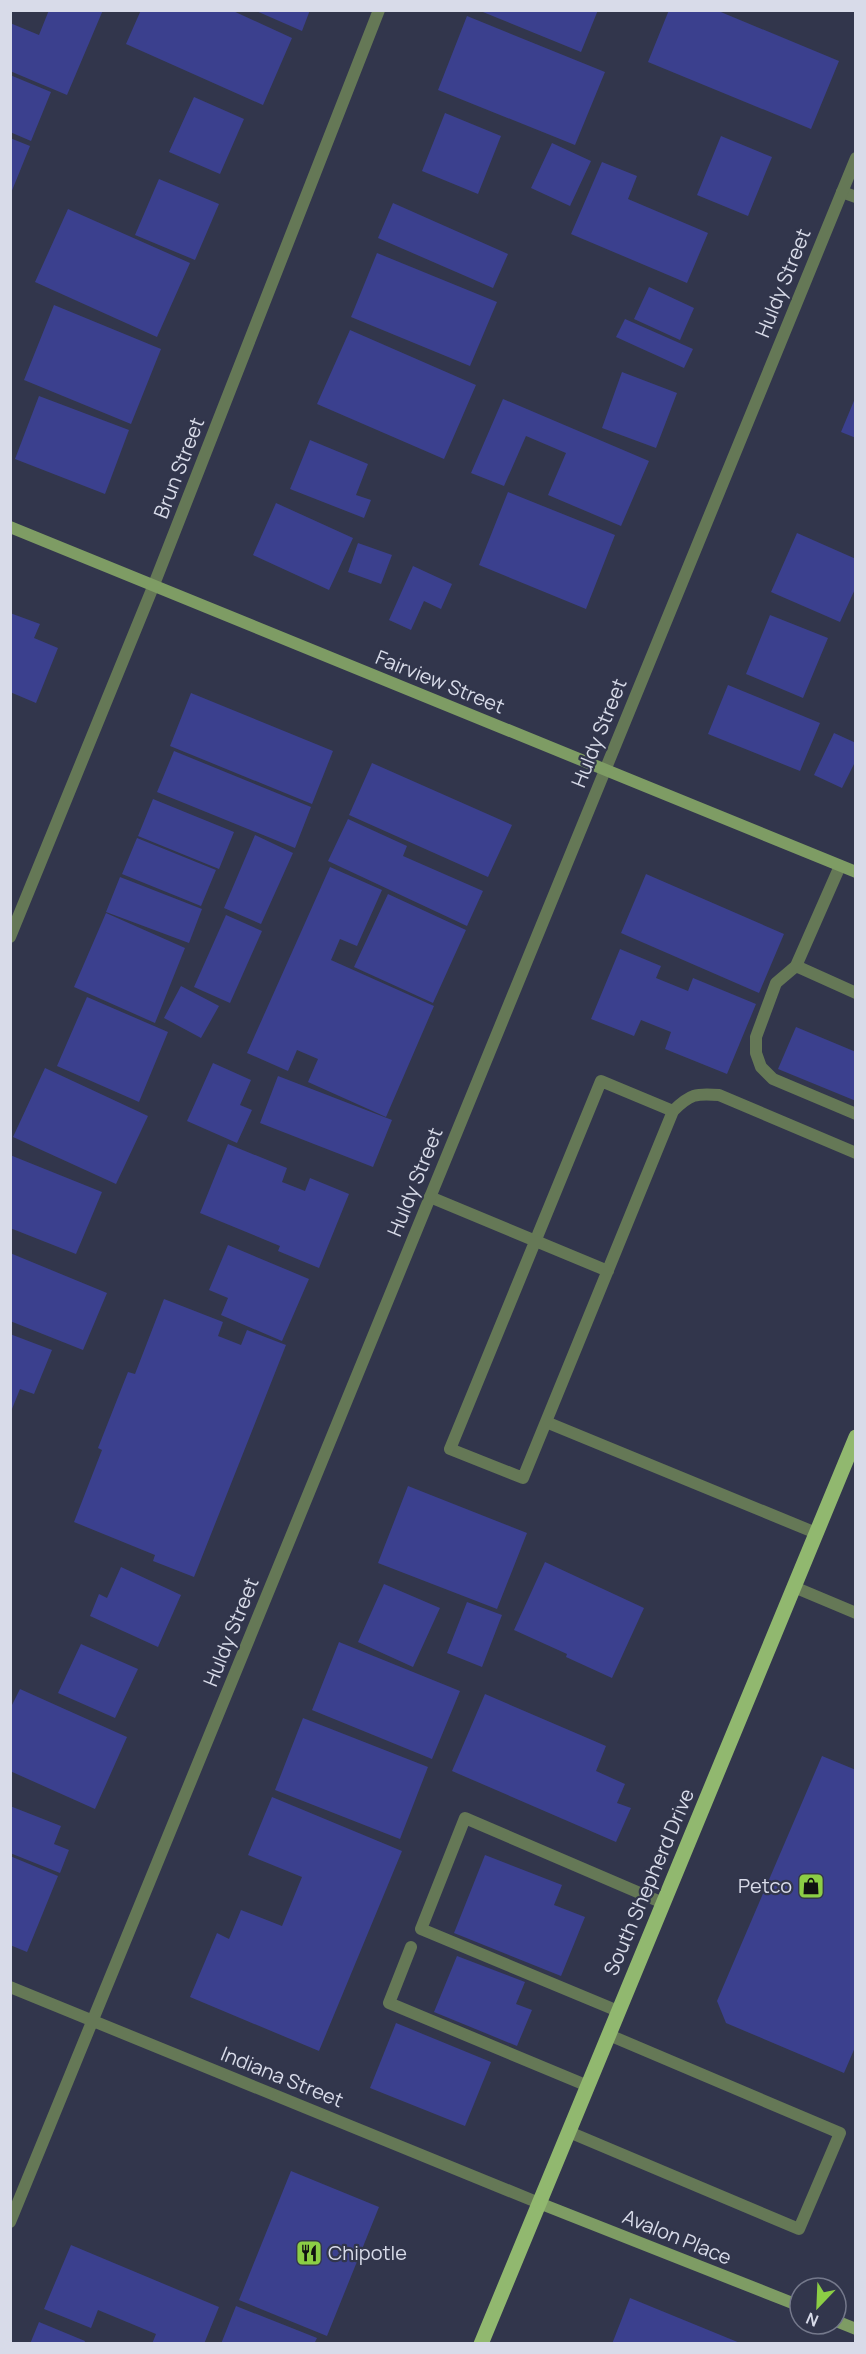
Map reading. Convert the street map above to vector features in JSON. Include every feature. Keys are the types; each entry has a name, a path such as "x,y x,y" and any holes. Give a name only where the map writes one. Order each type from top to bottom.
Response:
{"main road":[{"name":"South Shepherd Drive","path":"481,2343 855,1437"}],"street":[{"name":"Brun Street","path":"10,937 153,587 379,10"},
{"name":"Huldy Street","path":"10,2222 855,158"},
{"path":"842,192 855,197"},
{"name":"Fairview Street","path":"10,527 855,872"},
{"path":"840,866 796,966 776,983 756,1037 756,1053 761,1067 773,1079 855,1114"},
{"path":"796,966 855,993"},
{"path":"674,1111 601,1082 450,1449 523,1478 674,1111 686,1097 700,1093 719,1095 855,1153"},
{"path":"430,1197 608,1270"},
{"path":"546,1422 816,1533"},
{"path":"794,1587 855,1613"},
{"path":"618,2011 421,1929 465,1818 663,1903"},
{"path":"411,1947 389,2003 588,2086"},
{"name":"Indiana Street","path":"10,1987 539,2203"},
{"path":"569,2132 799,2229 840,2133 609,2035"},
{"name":"Avalon Place","path":"539,2203 788,2302"}],"building":[{"path":"49,10 103,10 67,95 10,71 10,23 39,35"},
{"path":"141,10 231,10 292,38 263,105 126,44"},
{"path":"254,10 310,10 302,31"},
{"path":"478,10 598,10 581,52"},
{"path":"669,10 716,10 839,61 811,129 648,62"},
{"path":"467,16 605,72 575,145 438,90"},
{"path":"10,75 51,92 31,141 10,132"},
{"path":"194,97 244,119 220,174 169,152"},
{"path":"445,113 501,136 478,194 422,171"},
{"path":"721,136 772,157 748,216 697,195"},
{"path":"10,138 30,146 11,193 10,193"},
{"path":"552,143 591,161 570,206 531,188"},
{"path":"602,162 637,176 628,199 708,233 687,283 571,234"},
{"path":"159,179 219,204 195,260 135,235"},
{"path":"393,203 508,254 493,288 378,238"},
{"path":"68,209 190,263 157,337 35,282"},
{"path":"377,253 497,302 470,366 351,317"},
{"path":"649,287 694,308 680,340 634,319"},
{"path":"54,305 161,349 131,424 24,380"},
{"path":"625,319 693,349 684,368 616,337"},
{"path":"350,330 476,385 444,459 317,404"},
{"path":"622,372 677,393 656,448 602,428"},
{"path":"39,396 129,430 105,494 15,459"},
{"path":"856,396 856,438 841,432"},
{"path":"503,399 649,461 621,526 548,495 566,453 526,436 504,486 471,473"},
{"path":"310,440 368,464 356,495 371,500 364,518 290,489"},
{"path":"508,492 615,535 586,609 479,565"},
{"path":"276,503 353,538 329,590 253,555"},
{"path":"797,533 856,559 856,587 840,622 771,592"},
{"path":"358,543 392,555 381,584 348,572"},
{"path":"413,566 452,584 441,609 424,601 411,630 389,620"},
{"path":"10,613 40,624 34,638 58,648 36,703 10,692"},
{"path":"770,615 828,638 803,698 746,674"},
{"path":"728,685 820,723 800,771 708,734"},
{"path":"191,693 333,751 312,804 170,746"},
{"path":"834,733 856,743 856,760 842,788 814,775"},
{"path":"174,751 311,807 295,848 157,792"},
{"path":"372,763 512,825 488,877 349,815"},
{"path":"153,799 234,832 219,869 138,836"},
{"path":"348,819 407,846 403,856 483,891 467,926 328,861"},
{"path":"255,835 293,853 261,924 224,908"},
{"path":"137,838 216,870 201,906 122,874"},
{"path":"330,867 382,890 357,946 340,939 331,960 434,1006 386,1117 308,1082 318,1059 297,1050 288,1071 247,1053"},
{"path":"646,874 784,934 759,993 621,933"},
{"path":"120,877 202,909 189,943 106,912"},
{"path":"388,894 466,930 433,1003 354,967"},
{"path":"106,913 185,948 155,1023 74,987"},
{"path":"226,915 262,931 230,1003 194,987"},
{"path":"620,949 661,966 656,978 688,991 693,978 756,1004 727,1074 665,1049 671,1032 641,1020 634,1036 591,1019"},
{"path":"181,986 219,1006 201,1038 164,1018"},
{"path":"87,997 168,1032 139,1102 57,1066"},
{"path":"796,1027 856,1052 856,1101 778,1069"},
{"path":"213,1063 251,1080 240,1105 252,1110 237,1143 187,1121"},
{"path":"45,1068 148,1116 116,1184 13,1137"},
{"path":"278,1076 392,1120 373,1167 260,1123"},
{"path":"228,1144 287,1168 282,1182 305,1191 310,1178 349,1194 319,1268 278,1251 280,1246 200,1213"},
{"path":"10,1155 102,1192 76,1254 10,1228"},
{"path":"228,1245 309,1279 282,1341 221,1315 228,1298 209,1290"},
{"path":"10,1253 107,1293 83,1350 10,1321"},
{"path":"164,1299 223,1322 218,1336 241,1345 247,1330 286,1345 194,1577 153,1561 155,1555 74,1522 102,1450 98,1448 128,1372 135,1374"},
{"path":"10,1334 52,1350 34,1394 20,1389 12,1409"},
{"path":"408,1486 527,1533 497,1609 378,1563"},
{"path":"545,1562 644,1608 612,1678 514,1630"},
{"path":"121,1567 181,1595 158,1647 90,1616 99,1594 107,1598"},
{"path":"384,1584 440,1608 413,1667 358,1642"},
{"path":"467,1602 502,1615 482,1667 447,1653"},
{"path":"339,1642 460,1691 432,1759 312,1710"},
{"path":"81,1644 138,1669 115,1718 58,1693"},
{"path":"20,1689 127,1737 95,1809 10,1771 10,1709"},
{"path":"485,1694 606,1746 596,1771 625,1784 617,1803 631,1808 616,1842 452,1771"},
{"path":"303,1718 428,1767 400,1839 275,1790"},
{"name":"Petco","path":"822,1756 856,1770 856,2045 844,2073 726,2023 717,2001"},
{"path":"272,1797 402,1851 319,2051 190,1997 217,1933 229,1939 241,1910 282,1926 302,1877 248,1855"},
{"path":"10,1806 61,1826 54,1844 69,1850 60,1873 10,1853"},
{"path":"485,1855 562,1885 554,1905 585,1917 561,1976 454,1933"},
{"path":"10,1856 58,1876 27,1952 10,1945"},
{"path":"457,1956 525,1982 516,2004 532,2010 517,2046 434,2012"},
{"path":"396,2023 491,2062 465,2126 370,2088"},
{"name":"Chipotle","path":"291,2171 379,2207 327,2336 239,2300"},
{"path":"71,2245 219,2307 204,2344 152,2344 156,2334 98,2310 91,2328 44,2309"},
{"path":"630,2298 740,2343 740,2344 612,2344"},
{"path":"236,2306 317,2338 314,2344 221,2344"},
{"path":"39,2322 85,2341 84,2344 30,2344"}],"place":[{"name":"Petco","path":"811,1886"},
{"name":"Chipotle","path":"309,2253"}]}
